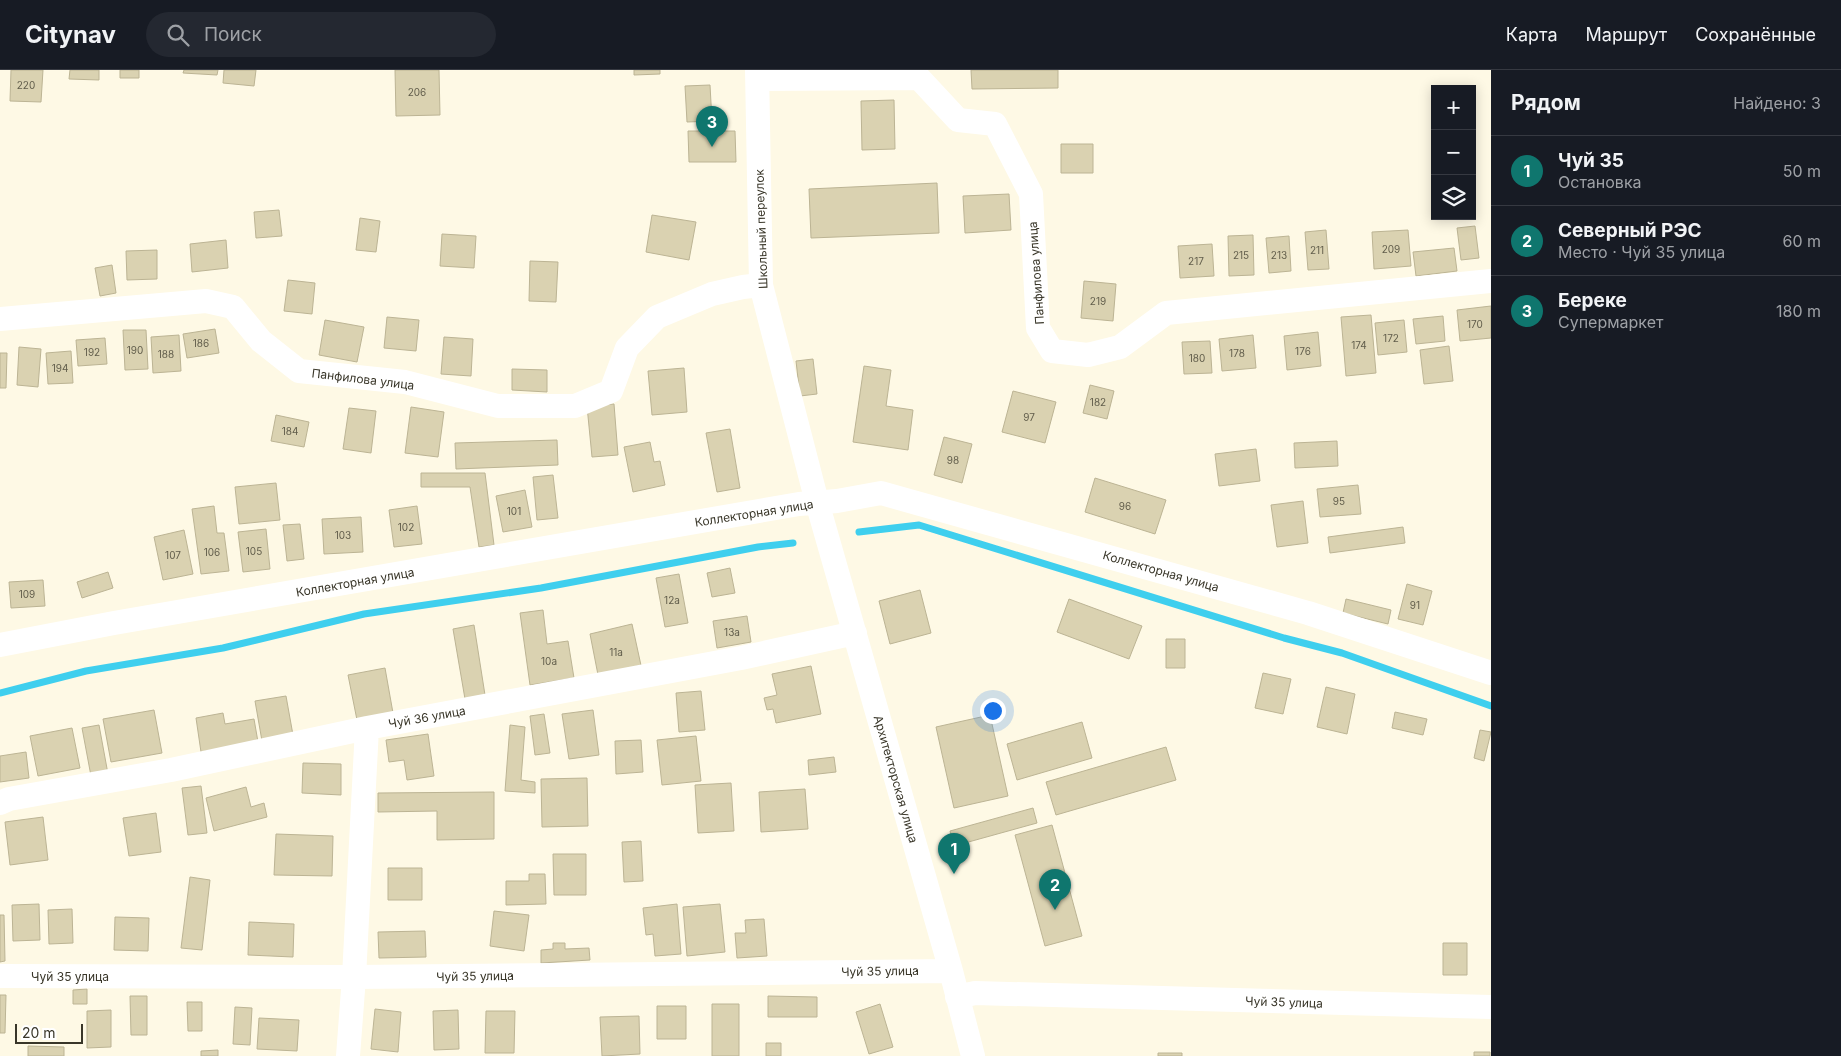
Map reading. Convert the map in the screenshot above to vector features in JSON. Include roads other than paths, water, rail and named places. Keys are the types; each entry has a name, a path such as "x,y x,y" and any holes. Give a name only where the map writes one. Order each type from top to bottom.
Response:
{"street":[{"name":"Панфилова улица","path":"757,75 919,78 958,120 995,124 1031,194 1038,328 1052,351 1088,355 1120,347 1166,313 1491,281"},
{"name":"Школьный переулок","path":"757,75 761,285 817,502"},
{"name":"Панфилова улица","path":"0,319 206,301 233,307 260,341 299,371 405,382 498,406 575,406 611,391 627,348 657,317 712,294 744,286 761,285"},
{"name":"Коллекторная улица","path":"0,645 114,623 817,502 837,501 881,493 1308,612 1491,673"},
{"name":"Архитекторская улица","path":"817,502 951,971 973,1056"},
{"name":"Чуй 36 улица","path":"0,803 9,799 172,770 367,728 742,658 855,633"},
{"path":"348,1056 367,728"},
{"name":"Чуй 35 улица","path":"0,976 354,977 951,971"},
{"name":"Чуй 35 улица","path":"957,997 975,993 1491,1007"}],"waterway":[{"path":"859,532 919,525 1284,638 1342,653 1491,706"},
{"path":"0,693 86,671 223,648 364,614 541,588 758,547 793,543"}],"place":[{"name":"Береке","path":"712,147"},
{"name":"Чуй 35","path":"954,874"},
{"name":"Северный РЭС","path":"1055,910"}]}
